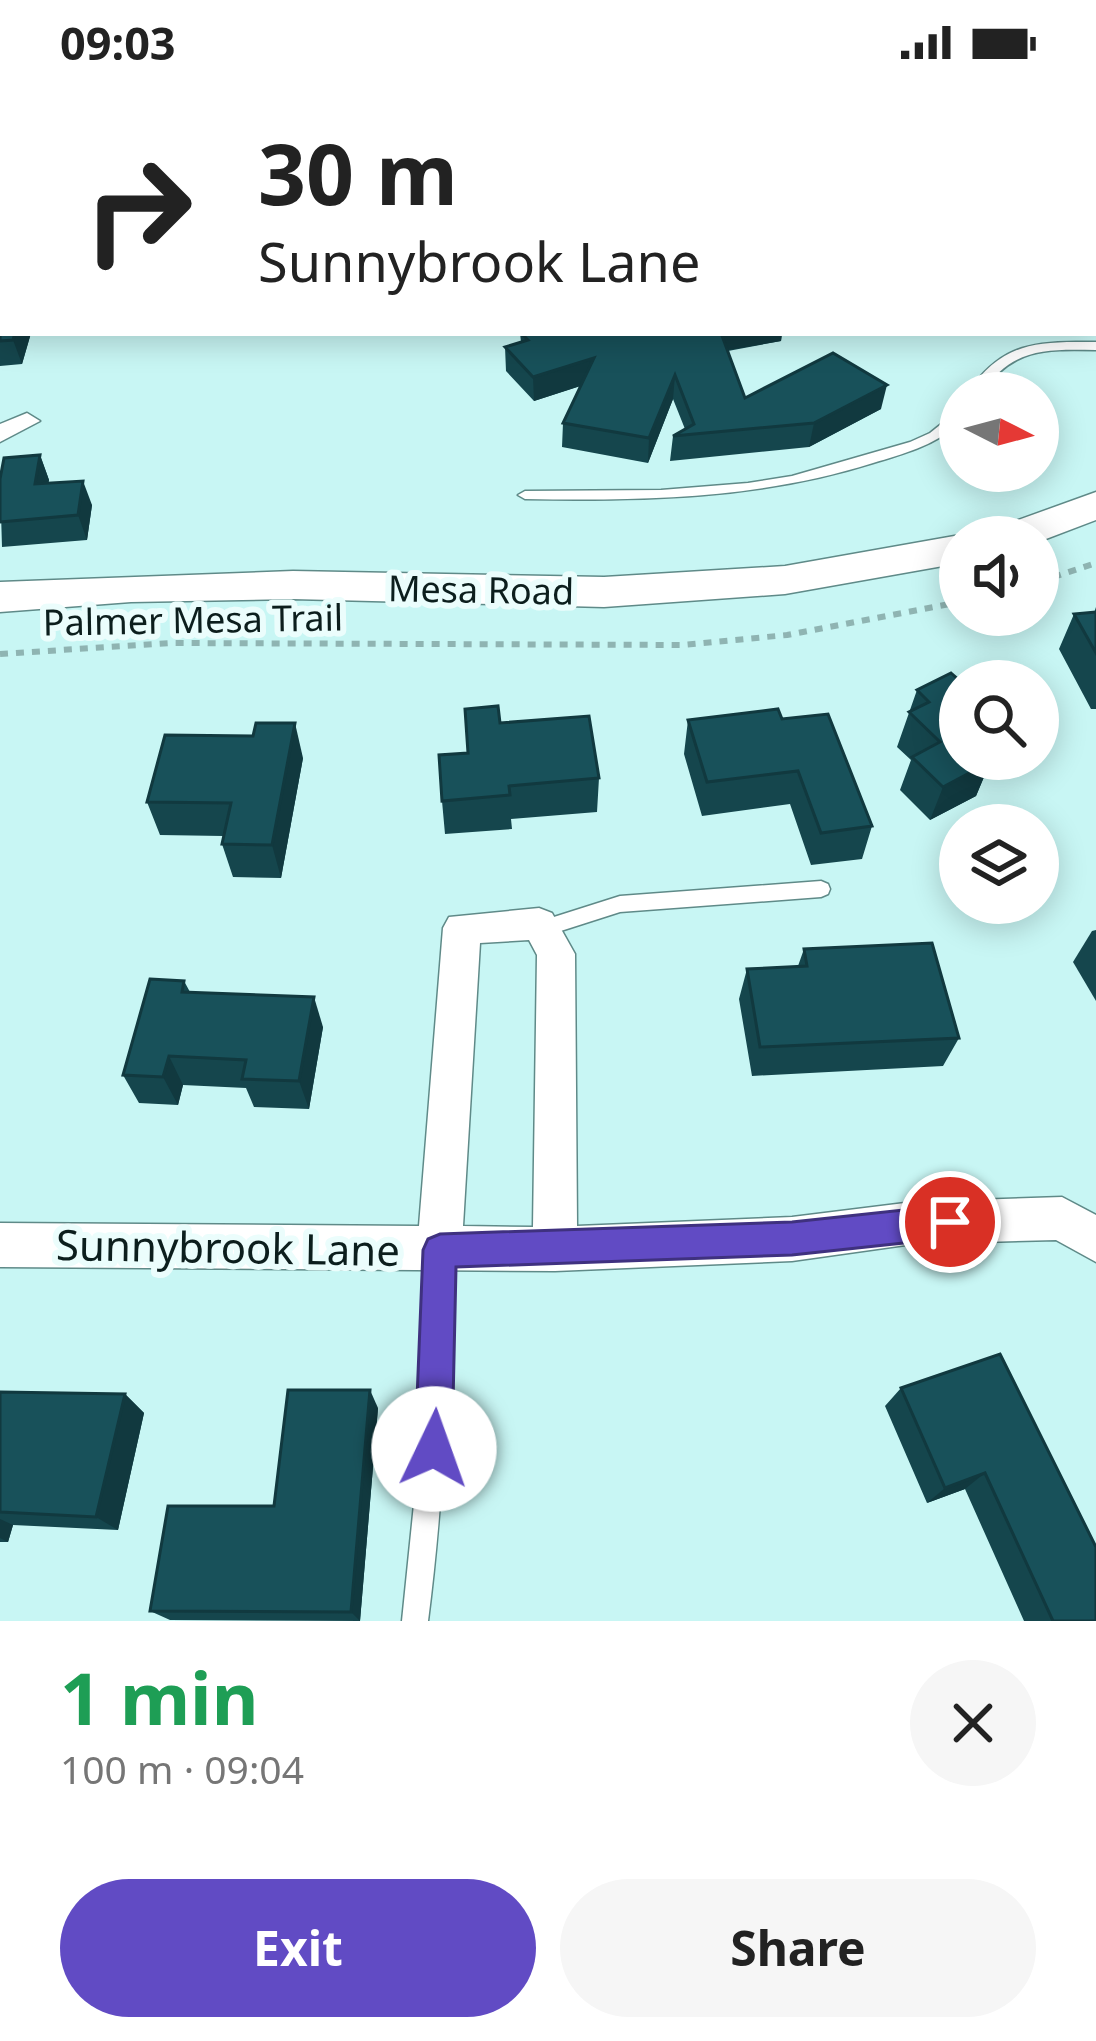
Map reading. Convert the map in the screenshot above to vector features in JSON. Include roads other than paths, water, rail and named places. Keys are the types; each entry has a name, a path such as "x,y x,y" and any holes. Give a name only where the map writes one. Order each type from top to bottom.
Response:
{"main road":[{"path":"1059,519 1096,505"},
{"path":"1059,554 1096,542"},
{"name":"Mesa Road","path":"0,597 293,585 604,592 785,580 939,553"},
{"name":"Mesa Road","path":"0,626 114,617 277,614 550,622 657,620 763,610 939,582"}],"street":[{"path":"0,434 27,421"},
{"path":"440,1250 462,928 539,924 556,954 555,1249"},
{"name":"Sunnybrook Lane","path":"0,1245 555,1249 792,1239 913,1223 1084,1222"}],"lane":[{"path":"987,372 1015,351 1096,346"},
{"path":"525,494 674,497 744,492 831,474 939,434"},
{"path":"542,929 620,904 821,889"},
{"path":"416,1621 436,1408 440,1250"}]}
